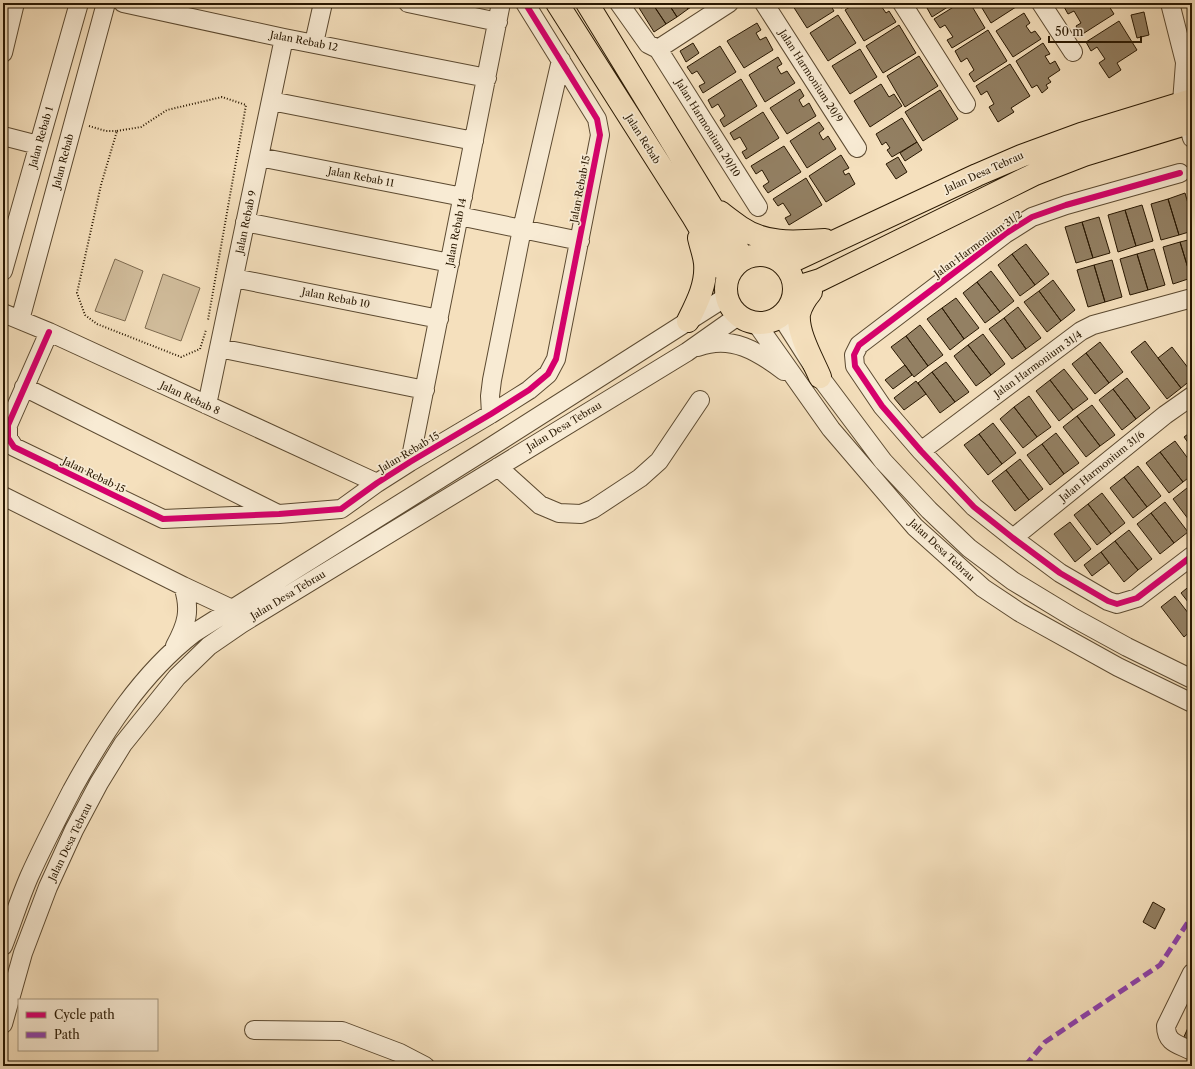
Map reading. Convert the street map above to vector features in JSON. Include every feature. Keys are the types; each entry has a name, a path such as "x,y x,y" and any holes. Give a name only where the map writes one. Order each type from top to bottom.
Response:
{"main road":[{"name":"Jalan Rebab","path":"557,3 692,215 728,276"},
{"path":"587,3 743,258"},
{"name":"Jalan Desa Tebrau","path":"784,265 839,238 1021,156 1081,134 1187,101"},
{"path":"794,288 820,280 1035,174 1084,155 1191,128"},
{"path":"712,206 740,227 764,238 789,242 839,238"},
{"path":"688,321 700,295 705,275 703,253 692,215"},
{"path":"765,255 778,260 784,265 791,276 794,288 790,304 781,316 765,323 747,319 733,310 726,297 725,290 728,276 732,269 743,258 765,255"},
{"path":"820,280 804,300 799,321 807,348 820,377"}],"street":[{"path":"3,53 15,3"},
{"name":"Jalan Rebab 1","path":"3,271 79,3"},
{"name":"Jalan Rebab","path":"20,320 106,3"},
{"path":"314,43 323,3"},
{"path":"408,3 498,22"},
{"name":"Jalan Rebab 14","path":"410,462 502,3"},
{"name":"Jalan Rebab 15","path":"49,332 8,425 8,438 14,447 162,519 279,514 341,509 377,483 410,462 529,390 548,374 556,359 600,135 597,119 525,3"},
{"name":"Jalan Harmonium 20/10","path":"619,3 648,44 658,49 758,207"},
{"path":"658,49 729,3"},
{"name":"Jalan Harmonium 20/9","path":"764,3 857,148"},
{"path":"902,3 966,104"},
{"path":"1041,3 1073,52"},
{"path":"1170,3 1185,62 1192,78"},
{"name":"Jalan Rebab 12","path":"134,4 284,38 487,78"},
{"name":"Jalan Rebab 9","path":"207,405 284,38"},
{"path":"491,414 490,396 492,380 522,229 561,60"},
{"path":"1185,62 1187,101 1191,128"},
{"path":"271,101 474,141"},
{"path":"3,136 38,145"},
{"name":"Jalan Rebab 11","path":"259,157 463,197"},
{"name":"Jalan Harmonium 31/2","path":"921,451 882,406 855,366 854,355 859,345 1005,234 1032,217 1066,205 1180,173"},
{"path":"459,216 580,240"},
{"path":"246,222 450,263"},
{"name":"Jalan Rebab 10","path":"234,278 439,319"},
{"name":"Jalan Desa Tebrau","path":"3,1024 23,953 48,887 74,830 99,783 123,744 176,677 209,646 236,617 489,448 726,297"},
{"name":"Jalan Harmonium 31/4","path":"921,451 1081,332 1093,325 1192,298"},
{"name":"Jalan Rebab 8","path":"3,313 49,332 377,483"},
{"name":"Jalan Desa Tebrau","path":"781,316 820,377 883,461 929,510 969,548 1013,581 1074,618 1192,679"},
{"name":"Jalan Desa Tebrau","path":"3,946 29,878 55,821 104,734 155,668 174,648 194,632 236,617 498,467 687,352 747,319 797,382 831,429 915,527 983,588 1019,612 1118,667 1192,703"},
{"path":"687,352 712,343 732,343 755,352 769,360 797,382"},
{"path":"219,348 425,390"},
{"path":"24,387 279,514"},
{"name":"Jalan Harmonium 31/6","path":"1013,538 1165,414 1192,396"},
{"path":"498,467 540,504 559,513 581,514 593,509 640,478 659,462 700,400"},
{"path":"921,451 974,507 1060,573 1108,601 1117,604 1137,598 1192,556"},
{"path":"3,496 183,586 236,617"},
{"path":"174,648 186,625 188,612 187,599 183,586"},
{"path":"1192,973 1166,1026 1166,1034 1169,1040 1192,1051"},
{"path":"254,1030 342,1031 400,1053 425,1066"}],"path":[{"path":"74,122 106,131 117,131 141,127 167,110 222,97 246,105 208,320"},
{"path":"117,131 101,185 77,293 85,316 97,324 181,358 200,349 207,328"}],"shaded area":[{"path":"115,259 143,271 125,321 95,311"},
{"path":"163,274 200,288 181,341 145,328"}],"building":[{"path":"636,3 652,3 666,24 654,32"},
{"path":"652,3 668,3 677,17 666,24"},
{"path":"668,3 684,3 688,9 677,17"},
{"path":"684,3 698,3 688,9"},
{"path":"791,3 829,3 834,11 807,28"},
{"path":"838,3 850,3 841,8"},
{"path":"856,3 879,3 886,13 889,11 896,22 864,41 845,10"},
{"path":"932,3 954,3 932,17 927,8 933,5"},
{"path":"960,3 970,3 985,28 952,48 947,40 953,37 945,25 940,28 934,19"},
{"path":"979,3 1018,3 1019,5 991,23"},
{"path":"1067,3 1107,3 1114,14 1081,35 1076,26 1081,23 1074,11 1068,14 1063,5"},
{"path":"1144,12 1149,35 1137,38 1131,15"},
{"path":"1024,13 1030,23 1026,26 1031,33 1035,31 1041,39 1013,57 996,31"},
{"path":"838,15 856,43 828,61 810,33"},
{"path":"1119,21 1137,50 1117,63 1121,70 1109,78 1099,63 1105,59 1097,47 1091,51 1086,42"},
{"path":"757,23 761,30 756,33 760,40 766,37 773,50 744,68 727,41"},
{"path":"899,25 916,53 883,73 866,46"},
{"path":"988,30 1007,61 974,82 969,74 974,70 967,58 961,62 955,51"},
{"path":"693,43 699,53 686,62 680,51"},
{"path":"1043,43 1050,54 1045,56 1050,64 1055,61 1060,70 1048,78 1051,82 1046,85 1048,88 1042,93 1037,85 1032,88 1016,61"},
{"path":"720,46 736,72 703,93 699,86 705,83 697,71 692,74 687,67"},
{"path":"860,49 877,77 850,94 832,66"},
{"path":"919,56 938,86 905,107 887,76"},
{"path":"778,57 782,64 777,67 781,74 787,71 795,83 765,102 749,75"},
{"path":"1010,64 1030,96 1011,108 1014,112 998,122 989,107 994,104 987,91 981,95 976,86"},
{"path":"741,79 757,106 724,127 720,120 725,116 718,104 712,108 708,100"},
{"path":"881,84 889,97 894,94 902,106 870,127 854,101"},
{"path":"800,89 804,96 799,100 803,107 809,103 816,116 787,134 770,108"},
{"path":"940,90 958,119 923,141 905,112"},
{"path":"763,112 779,138 746,159 742,152 747,149 740,137 734,140 730,133"},
{"path":"902,118 917,142 892,157 887,150 890,148 886,142 882,145 876,134"},
{"path":"819,122 824,129 819,133 823,140 828,136 836,149 807,168 790,141"},
{"path":"917,142 922,150 905,161 900,153"},
{"path":"784,146 801,172 768,193 763,186 769,182 762,170 756,174 751,166"},
{"path":"841,155 849,168 843,171 845,175 849,173 855,184 826,202 809,176"},
{"path":"898,157 907,172 896,179 886,164"},
{"path":"806,178 822,205 789,225 785,218 791,215 783,203 778,206 773,199"},
{"path":"1185,193 1192,217 1192,231 1179,235 1168,199"},
{"path":"1168,199 1179,235 1161,240 1151,204"},
{"path":"1142,205 1153,241 1136,246 1125,210"},
{"path":"1125,210 1136,246 1118,252 1108,215"},
{"path":"1099,217 1110,253 1093,258 1082,222"},
{"path":"1082,222 1093,258 1076,263 1065,227"},
{"path":"1192,239 1192,278 1191,278 1180,242"},
{"path":"1180,242 1191,278 1173,284 1163,247"},
{"path":"1026,244 1049,274 1035,285 1012,254"},
{"path":"1154,249 1165,285 1148,290 1137,254"},
{"path":"1012,254 1035,285 1020,296 998,265"},
{"path":"1137,254 1148,290 1130,295 1120,259"},
{"path":"1112,260 1122,297 1105,302 1094,265"},
{"path":"1094,265 1105,302 1088,307 1077,270"},
{"path":"991,271 1014,301 1000,312 977,282"},
{"path":"1053,280 1075,310 1061,321 1039,291"},
{"path":"977,282 1000,312 985,323 963,293"},
{"path":"1039,291 1061,321 1047,332 1024,302"},
{"path":"956,298 979,328 964,339 942,308"},
{"path":"1018,307 1041,338 1026,349 1004,318"},
{"path":"942,308 964,339 950,350 927,319"},
{"path":"1004,318 1026,349 1012,359 989,329"},
{"path":"920,325 943,355 928,366 906,336"},
{"path":"983,334 1005,364 991,375 968,345"},
{"path":"906,336 928,366 914,377 891,347"},
{"path":"1145,341 1181,388 1167,399 1131,352"},
{"path":"1100,342 1123,372 1109,383 1086,353"},
{"path":"968,345 991,375 976,386 954,356"},
{"path":"1172,347 1192,373 1192,379 1181,388 1158,358"},
{"path":"1086,353 1109,383 1095,394 1072,364"},
{"path":"946,362 969,392 955,402 932,372"},
{"path":"905,365 912,375 893,389 885,380"},
{"path":"1064,369 1088,399 1073,410 1050,380"},
{"path":"932,372 955,402 940,413 918,383"},
{"path":"1127,378 1150,408 1136,419 1113,389"},
{"path":"1050,380 1073,410 1059,421 1036,391"},
{"path":"916,381 926,394 904,410 894,398"},
{"path":"1113,389 1136,419 1122,430 1099,400"},
{"path":"1029,396 1051,427 1037,437 1014,407"},
{"path":"1092,405 1115,435 1100,446 1077,416"},
{"path":"1014,407 1037,437 1023,448 1000,419"},
{"path":"1077,416 1100,446 1086,457 1063,427"},
{"path":"993,423 1016,453 1002,464 979,434"},
{"path":"1192,431 1192,448 1184,437"},
{"path":"1056,433 1079,463 1064,474 1042,444"},
{"path":"979,434 1002,464 988,475 964,445"},
{"path":"1175,441 1192,464 1192,475 1183,482 1160,452"},
{"path":"1042,444 1064,474 1050,485 1027,455"},
{"path":"1160,452 1183,482 1169,493 1146,463"},
{"path":"1020,459 1043,489 1029,500 1006,470"},
{"path":"1138,466 1161,496 1147,507 1124,477"},
{"path":"1006,470 1029,500 1015,511 992,481"},
{"path":"1124,477 1147,507 1133,518 1110,488"},
{"path":"1187,488 1192,494 1192,524 1173,499"},
{"path":"1102,493 1125,523 1111,534 1088,504"},
{"path":"1165,502 1188,532 1174,543 1151,513"},
{"path":"1088,504 1111,534 1097,545 1074,515"},
{"path":"1151,513 1174,543 1160,554 1137,524"},
{"path":"1070,522 1091,549 1075,562 1054,534"},
{"path":"1129,530 1152,559 1138,570 1115,541"},
{"path":"1115,541 1138,570 1124,582 1101,552"},
{"path":"1101,552 1109,563 1092,576 1084,565"},
{"path":"1192,584 1192,607 1181,593"},
{"path":"1175,596 1192,618 1192,630 1184,637 1161,607"},
{"path":"1153,902 1165,909 1155,929 1143,922"},
{"path":"1192,1020 1192,1033 1187,1030"},
{"path":"1187,1030 1192,1033 1192,1045 1182,1041"}],"marked path":[{"path":"1025,1066 1045,1042 1160,965 1192,916"}],"cycle path":[{"path":"49,332 8,425 8,438 14,447 163,519 279,514 341,509 377,483 410,462 529,390 548,374 556,359 600,135 597,119 525,3"},
{"path":"1180,173 1066,205 1032,217 1005,234 859,345 854,355 855,366 882,406 921,451 974,507 1060,573 1108,601 1117,604 1137,598 1192,556"}]}
